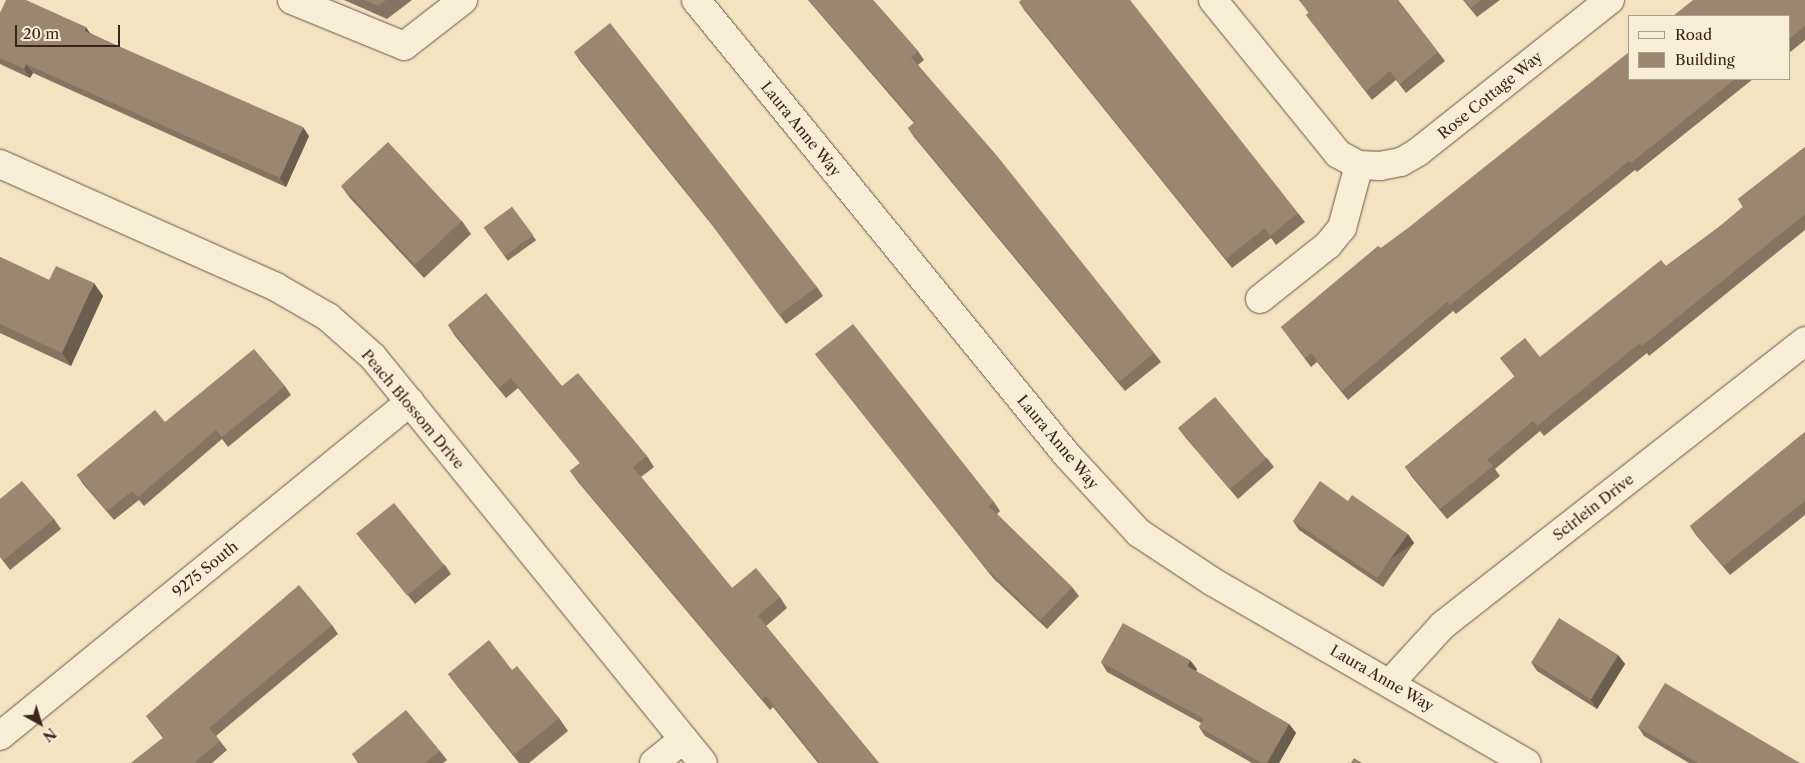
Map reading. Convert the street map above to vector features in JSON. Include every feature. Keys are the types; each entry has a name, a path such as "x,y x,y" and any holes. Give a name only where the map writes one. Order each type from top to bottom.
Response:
{"street":[{"path":"292,0 404,46 463,0"},
{"name":"Laura Anne Way","path":"696,0 1067,455 1139,533 1213,582 1526,763"},
{"path":"1213,0 1320,134 1338,154 1359,165 1342,228 1328,245 1260,300"},
{"name":"Rose Cottage Way","path":"1359,165 1400,162 1418,152 1610,0"},
{"name":"Peach Blossom Drive","path":"0,164 276,286 328,317 373,357 703,763"},
{"name":"Scirlein Drive","path":"1390,683 1443,625 1805,341"},
{"name":"9275 South","path":"0,736 410,402"},
{"path":"654,763 684,739"}],"building":[{"path":"6,0 26,0 86,27 84,31 303,127 280,178 26,64 24,69 0,58 0,13"},
{"path":"364,0 386,0 378,6"},
{"path":"809,0 873,0 918,51 911,57 998,157 1154,353 1119,382 908,128 915,122"},
{"path":"1021,0 1130,0 1298,213 1270,236 1265,228 1226,259 1019,2"},
{"path":"1299,0 1398,0 1438,52 1400,84 1390,71 1366,91 1306,15 1309,12"},
{"path":"1464,0 1481,0 1471,8"},
{"path":"1693,0 1805,0 1805,26 1790,38 1790,15 1674,15"},
{"path":"610,23 817,287 779,315 706,216 574,52"},
{"path":"1628,53 1628,80 1734,80 1631,163 1629,161 1450,305 1447,302 1342,391 1311,353 1305,358 1281,327 1378,246 1381,248"},
{"path":"388,142 462,221 415,265 341,186"},
{"path":"1805,147 1805,214 1642,346 1640,343 1537,426 1533,421 1487,460 1493,466 1440,509 1405,467 1515,376 1500,358 1525,338 1540,357 1661,260 1666,266 1719,227 1744,206 1738,199"},
{"path":"512,207 533,235 505,256 484,228"},
{"path":"0,257 49,280 56,266 94,283 62,353 0,324"},
{"path":"486,293 562,386 578,373 647,456 633,467 732,588 756,568 780,597 758,616 879,763 820,763 766,696 762,699 570,471 580,463 511,378 499,388 448,325"},
{"path":"853,324 994,502 988,506 1072,587 1040,620 987,569 815,354"},
{"path":"254,349 285,386 222,437 216,430 138,497 132,491 107,511 77,475 155,410 165,422"},
{"path":"1215,397 1266,458 1230,489 1178,428"},
{"path":"1805,432 1805,501 1723,566 1690,526"},
{"path":"22,481 54,519 4,560 0,556 0,499"},
{"path":"1320,481 1348,501 1352,495 1408,534 1377,578 1293,521"},
{"path":"394,503 444,565 407,595 357,533"},
{"path":"299,585 332,625 209,728 220,741 194,763 131,763 164,737 146,716"},
{"path":"1559,618 1618,655 1591,699 1531,662"},
{"path":"1123,623 1190,660 1187,666 1289,724 1267,763 1262,763 1199,727 1204,719 1101,662"},
{"path":"489,640 512,670 517,666 559,718 514,755 448,674"},
{"path":"1665,683 1800,763 1698,763 1638,727"},
{"path":"406,710 440,751 425,763 359,763 352,754"},
{"path":"1354,758 1362,763 1351,763"}]}
